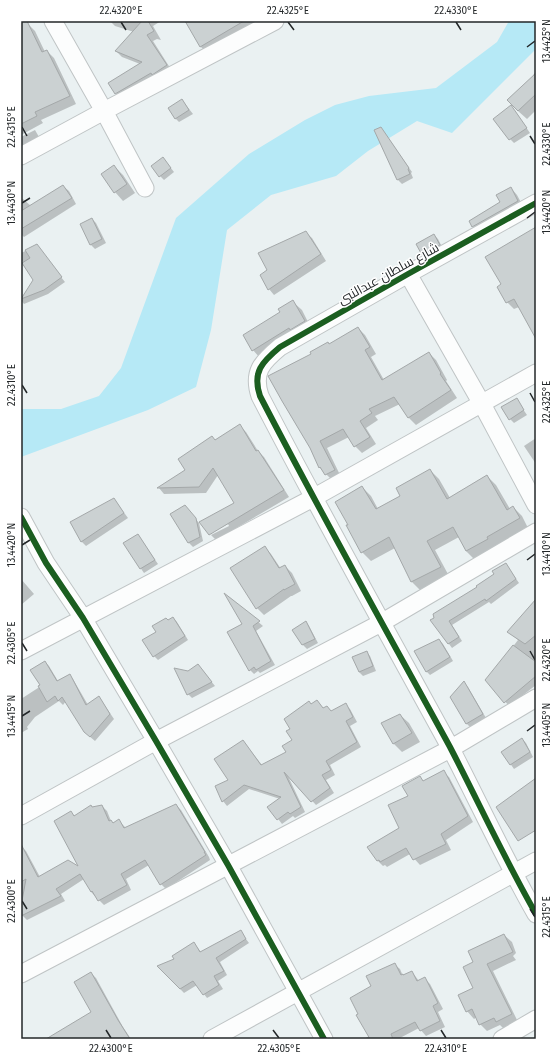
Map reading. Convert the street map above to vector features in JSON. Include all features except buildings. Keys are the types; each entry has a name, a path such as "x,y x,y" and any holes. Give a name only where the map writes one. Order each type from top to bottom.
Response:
{"street":[{"path":"53,21 104,111 145,188"},
{"path":"21,156 275,21"},
{"name":"شارع سلطان عبدالنبى","path":"313,498 260,396 258,388 258,370 267,358 280,347 536,203"},
{"path":"408,274 482,404 536,505"},
{"path":"21,651 313,498 536,373"},
{"path":"313,498 450,749 513,874 536,914"},
{"path":"21,517 46,563 83,618 228,865 324,1039"},
{"path":"21,816 156,741 381,624 536,532"},
{"path":"21,974 450,749 536,698"},
{"path":"212,1039 536,861"},
{"path":"502,1039 536,1019"}],"water":[{"path":"509,21 536,21 536,49 452,133 417,121 368,151 336,176 271,195 227,230 211,330 196,387 148,410 21,457 21,409 61,409 99,396 121,368 176,218 249,154 305,120 335,105 369,96 436,88 497,42"}],"cycle path":[{"path":"536,203 280,347 260,368 257,380 260,396 450,747 536,914"},
{"path":"21,517 46,563 83,618 228,865 324,1039"}]}
